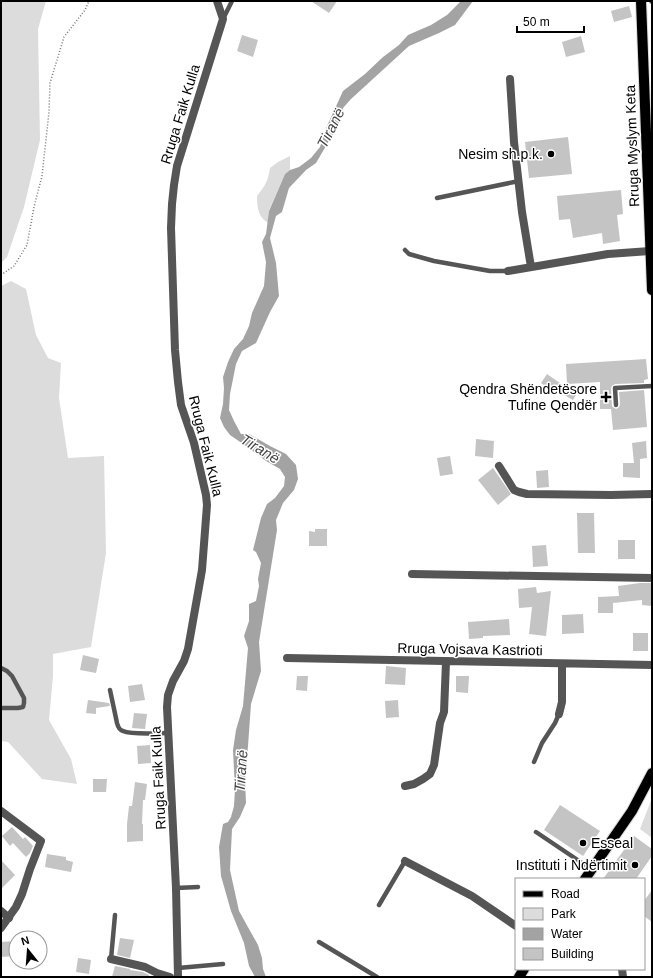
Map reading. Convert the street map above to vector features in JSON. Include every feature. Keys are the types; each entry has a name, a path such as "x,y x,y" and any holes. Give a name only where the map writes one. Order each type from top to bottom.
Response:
{"main road":[{"name":"Rruga Myslym Keta","path":"641,1 652,290"},
{"path":"586,878 632,811 652,774"}],"street":[{"path":"217,1 223,19"},
{"name":"Rruga Faik Kulla","path":"178,977 176,888 167,707 168,695 173,681 184,661 188,649 202,570 207,506 206,495 194,443 182,409 178,382 171,228 172,204 177,166 223,19"},
{"path":"510,79 514,142 522,212 531,267"},
{"path":"508,271 608,254 650,251"},
{"path":"499,466 514,490 523,493 612,495 652,494"},
{"path":"412,574 652,578"},
{"name":"Rruga Vojsava Kastrioti","path":"287,658 652,665"},
{"path":"405,786 414,784 430,774 434,765 440,723 444,712 446,662"},
{"path":"559,714 562,702 562,664"},
{"path":"1,811 40,841 16,908 1,928"},
{"path":"405,861 472,896 515,925"},
{"path":"1,911 9,918"},
{"path":"111,959 145,967 170,977"}],"lane":[{"name":"Rruga Faik Kulla","path":"223,19 232,1"},
{"path":"437,198 519,182"},
{"path":"405,250 409,254 434,261 490,271 508,271"},
{"path":"616,405 615,388 652,386"},
{"path":"1,668 12,676 24,698 23,707 1,708"},
{"path":"110,690 117,724 122,731 138,733 169,733"},
{"path":"534,762 542,743 559,714"},
{"path":"536,832 592,869"},
{"path":"379,905 405,861"},
{"path":"176,888 198,887"},
{"path":"111,959 115,915"},
{"path":"319,942 377,977"},
{"path":"178,968 223,964"}],"path":[{"path":"1,275 14,266 27,245 34,207 42,176 49,112 50,83 64,37 85,10 89,1"}],"green space":[{"path":"1,1 46,1 38,29 40,140 24,207 7,257 1,263"},
{"path":"290,156 290,170 285,174 269,210 268,223 260,215 257,204 257,196 266,183 270,168"},
{"path":"11,281 26,289 36,335 48,358 61,363 59,398 68,458 104,456 106,553 91,647 53,654 53,676 49,720 71,759 77,784 42,779 8,742 1,741 1,286"},
{"path":"652,798 652,838 640,829"}],"water":[{"name":"Tiranë","path":"461,1 473,1 455,25 409,46 351,99 343,108 340,122 316,163 306,170 289,188 282,212 276,216 270,238 276,263 279,296 256,343 242,351 236,364 230,394 229,410 241,434 249,434 286,454 296,465 298,479 294,490 283,503 276,520 277,530 259,642 261,671 251,704 245,779 246,803 240,817 232,829 230,870 239,911 258,945 266,977 255,977 249,966 244,943 231,911 221,876 219,847 223,824 228,822 234,806 235,789 233,750 236,730 243,706 248,648 244,636 249,621 249,604 256,601 261,563 256,552 253,550 261,518 267,504 275,498 284,486 285,477 280,469 266,461 230,435 224,427 220,418 223,404 223,377 234,349 243,339 249,326 252,313 264,286 266,262 262,242 266,234 269,211 285,174 290,170 299,167 311,158 320,147 327,126 343,91 399,45 408,35 431,25 447,15"}],"building":[{"path":"311,1 337,1 329,13"},
{"path":"629,6 632,17 614,22 611,11"},
{"path":"242,35 258,40 253,57 237,51"},
{"path":"581,36 585,52 566,57 562,42"},
{"path":"568,137 572,174 529,178 525,142"},
{"path":"621,190 623,214 617,215 620,241 603,244 602,233 573,238 570,219 559,220 557,196"},
{"path":"646,359 648,379 644,380 644,383 615,384 611,388 612,406 616,409 620,405 619,392 644,390 647,427 613,430 611,409 600,409 600,382 567,384 566,364"},
{"path":"547,374 577,393 573,400 555,390 554,392 541,383"},
{"path":"476,439 494,441 493,458 475,456"},
{"path":"646,441 647,458 640,459 640,478 623,477 623,463 634,463 632,443"},
{"path":"450,456 453,474 440,476 437,458"},
{"path":"493,468 511,494 498,505 478,480"},
{"path":"548,470 549,487 537,488 536,471"},
{"path":"577,513 594,513 595,553 578,553"},
{"path":"315,529 327,529 327,546 309,546 309,531 315,532"},
{"path":"618,540 635,540 635,559 618,559"},
{"path":"546,545 548,566 533,567 532,546"},
{"path":"652,583 652,606 642,605 642,600 613,603 613,613 598,613 598,597 619,596 618,586"},
{"path":"536,587 537,593 551,591 546,636 529,634 532,607 519,608 518,589"},
{"path":"583,614 584,633 562,634 562,615"},
{"path":"509,619 510,635 483,636 483,638 469,639 468,622"},
{"path":"633,633 648,633 648,651 633,651"},
{"path":"83,655 99,659 96,673 80,670"},
{"path":"386,666 406,668 405,685 385,684"},
{"path":"297,676 308,676 307,691 296,690"},
{"path":"456,676 469,676 468,693 456,692"},
{"path":"142,684 145,700 130,702 128,686"},
{"path":"88,700 109,703 110,706 96,708 96,714 86,713"},
{"path":"398,700 399,717 386,718 385,701"},
{"path":"134,713 147,714 145,729 132,728"},
{"path":"150,745 151,763 138,764 137,746"},
{"path":"93,779 107,779 106,792 93,792"},
{"path":"135,782 147,784 145,800 143,800 143,841 127,842 129,806 132,806"},
{"path":"560,805 600,831 583,856 544,830"},
{"path":"12,827 23,839 25,837 33,846 30,853 26,857 13,843 10,846 2,836"},
{"path":"634,836 652,849 652,856 637,878 604,878"},
{"path":"47,854 66,857 66,860 73,862 71,872 45,867"},
{"path":"1,860 15,875 1,889"},
{"path":"652,890 652,922 645,917 645,900"},
{"path":"120,938 134,940 130,958 117,955"},
{"path":"1,942 8,942 8,957 1,957"},
{"path":"78,958 91,960 89,974 76,972"},
{"path":"115,966 143,972 149,975 149,977 112,977"}],"place":[{"name":"Nesim sh.p.k.","path":"551,154"},
{"name":"Qendra Shëndetësore Tufine Qendër","path":"606,397"},
{"name":"Esseal","path":"583,843"},
{"name":"Instituti i Ndërtimit","path":"635,865"}]}
